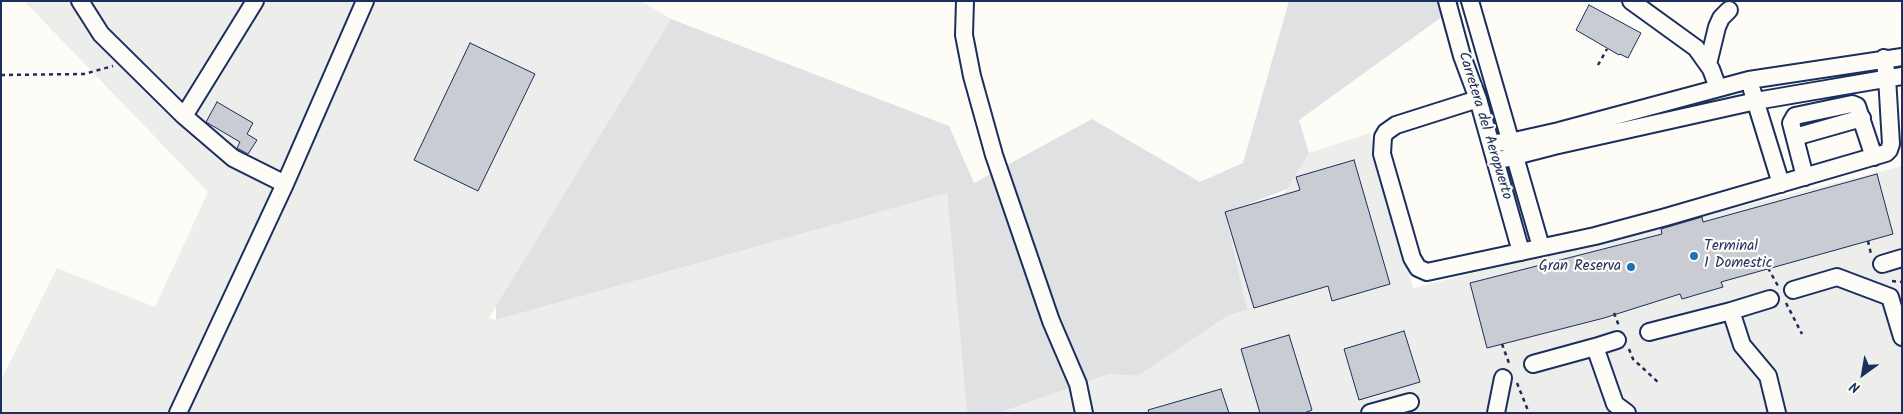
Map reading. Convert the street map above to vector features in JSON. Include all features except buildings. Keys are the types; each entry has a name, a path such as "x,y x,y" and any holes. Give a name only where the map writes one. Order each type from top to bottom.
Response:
{"street":[{"path":"80,1 101,34 184,116 233,158 284,184"},
{"path":"184,116 255,1"},
{"path":"178,413 284,184 365,1"},
{"path":"965,1 964,35 972,76 994,155 1051,321 1078,384 1084,413"},
{"name":"Carretera del Aeropuerto","path":"1447,1 1462,56 1478,99 1521,252"},
{"name":"Carretera del Aeropuerto","path":"1470,1 1541,247"},
{"path":"1631,1 1696,48 1708,64 1718,88"},
{"path":"1708,64 1717,27 1721,18 1728,10"},
{"path":"1496,161 1512,149 1559,131 1749,80 1884,58 1902,57"},
{"path":"1478,99 1396,125 1386,132 1383,138 1382,154 1412,258 1418,268 1427,272 1595,236 1886,153 1891,144 1894,77 1884,58"},
{"path":"1490,143 1512,149 1756,101 1894,77"},
{"path":"1749,80 1781,184"},
{"path":"1805,177 1795,136 1862,118 1874,157"},
{"path":"1882,264 1902,258"},
{"path":"1793,290 1837,277 1890,297 1902,337"},
{"path":"1649,332 1770,299"},
{"path":"1730,311 1742,345 1768,376 1777,413"},
{"path":"1532,364 1595,347 1621,337"},
{"path":"1595,347 1615,404 1627,413"},
{"path":"1496,413 1503,378"},
{"path":"1370,413 1410,402"}],"path":[{"path":"1598,65 1607,49"},
{"path":"1,75 84,74 130,62"},
{"path":"1614,313 1621,337 1633,359 1660,384"}],"shaded area":[{"path":"24,1 641,1 671,19 489,318 496,320 947,193 967,413 1,413 1,380 57,268 155,307 208,192"},
{"path":"1289,1 1464,1 1299,120 1309,153 1287,189 1225,213 1247,310 1229,315 1138,376 1109,374 998,413 967,413 947,193 496,320 496,306 671,19 949,126 974,183 1092,119 1200,182 1243,163"},
{"path":"1370,133 1413,288 1902,165 1902,413 997,413 1109,374 1138,376 1229,315 1246,310 1222,211 1283,195 1309,153"}],"place":[{"name":"Terminal 1 Domestic","path":"1694,256"},
{"name":"Gran Reserva","path":"1631,267"}]}
